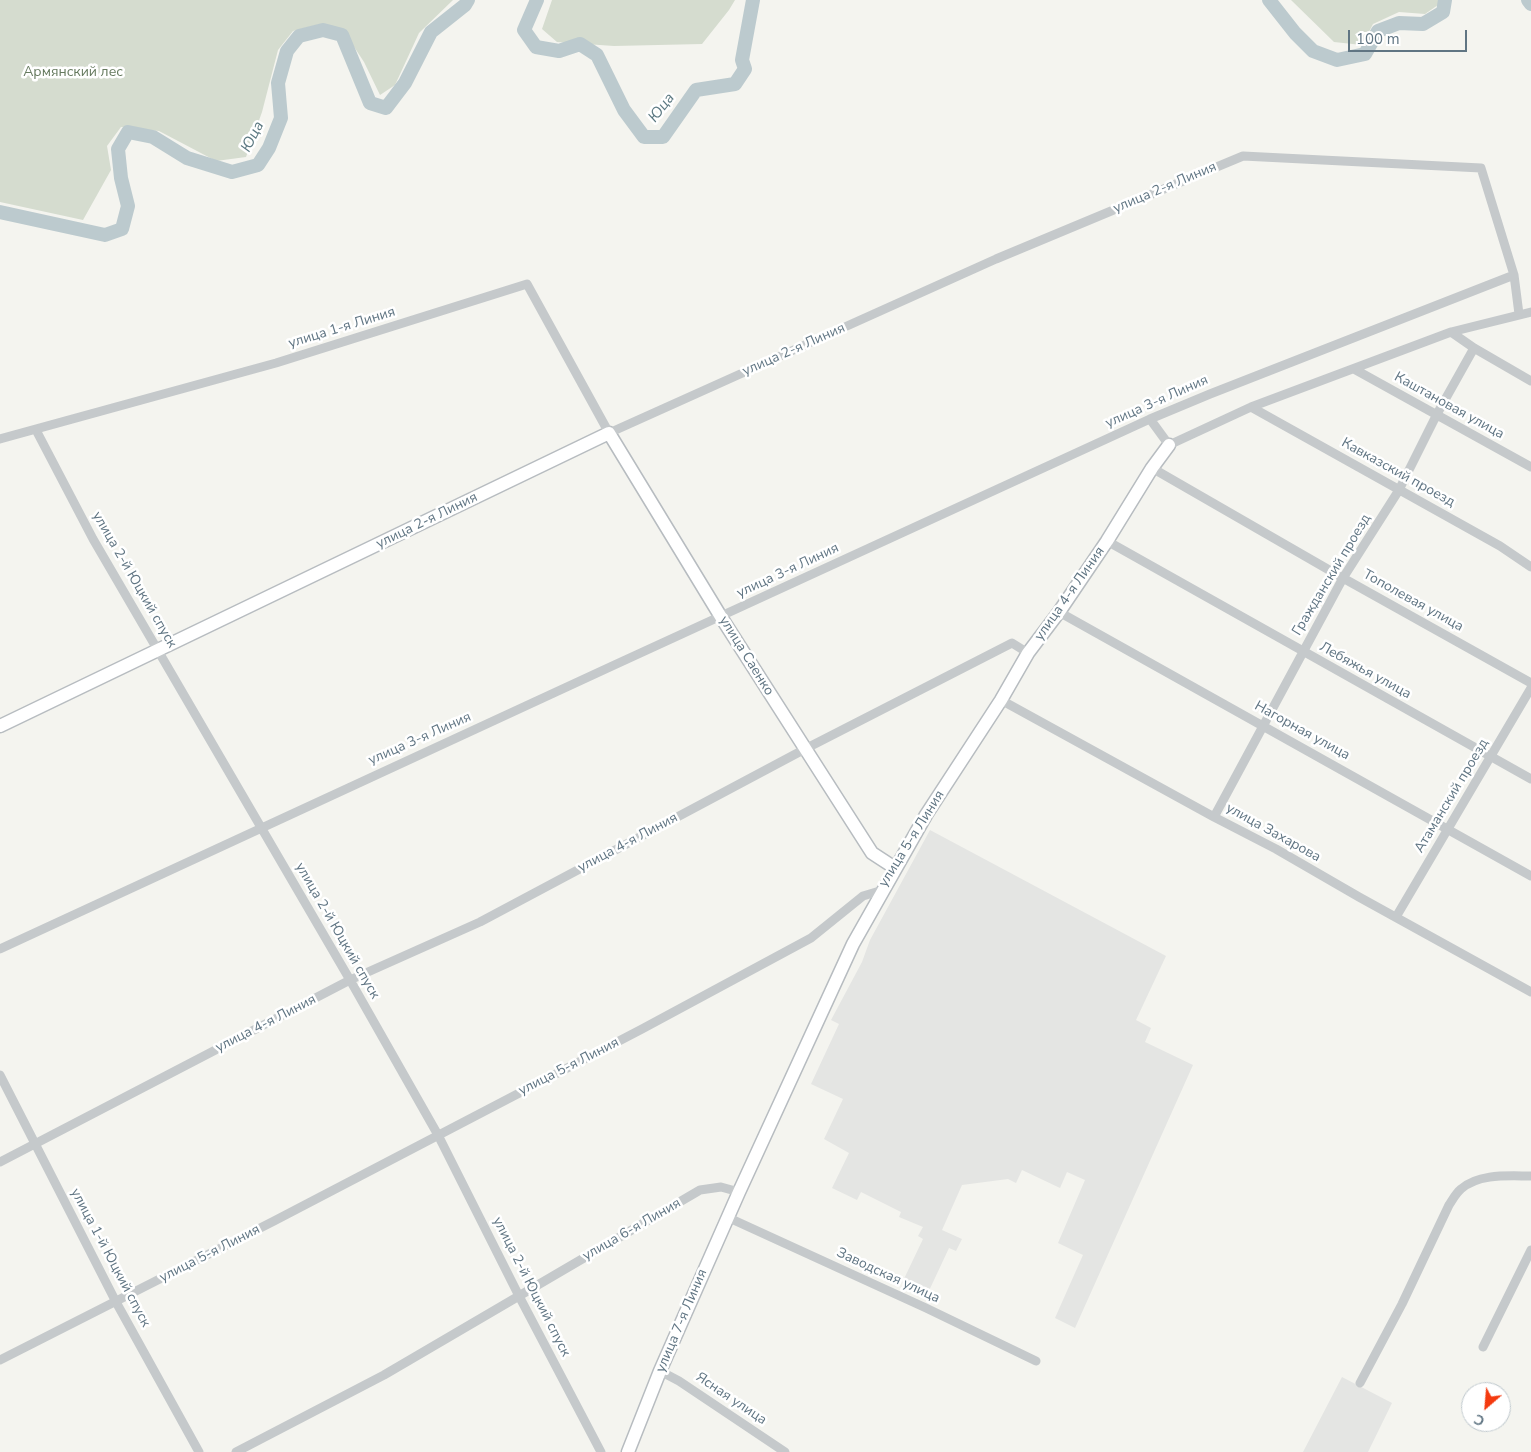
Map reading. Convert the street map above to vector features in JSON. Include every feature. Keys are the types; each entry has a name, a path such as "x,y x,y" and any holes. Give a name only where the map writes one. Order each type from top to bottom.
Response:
{"street":[{"name":"улица 2-я Линия","path":"0,726 609,433 996,259 1243,156 1480,168 1514,274 1519,314"},
{"name":"улица 3-я Линия","path":"0,949 260,827 1150,419 1514,274"},
{"name":"улица 1-я Линия","path":"0,439 276,363 527,284 609,433"},
{"path":"1150,419 1169,445 1251,407 1354,370 1451,332 1531,312"},
{"path":"1451,332 1474,348 1531,381"},
{"name":"Гражданский проезд","path":"1214,817 1343,578 1399,490 1436,414 1474,348"},
{"name":"Каштановая улица","path":"1354,370 1531,467"},
{"name":"Кавказский проезд","path":"1251,407 1500,546 1531,567"},
{"name":"улица 2-й Юцкий спуск","path":"36,430 93,539 438,1134 519,1296 601,1452"},
{"name":"улица Саенко","path":"609,433 721,617 872,854 895,868"},
{"name":"улица 4-я Линия","path":"0,1162 350,980 480,922 805,749 1012,643 1028,653 1060,612 1152,468 1169,445"},
{"name":"Тополевая улица","path":"1152,468 1531,683"},
{"name":"Лебяжья улица","path":"1107,541 1531,779"},
{"name":"Нагорная улица","path":"1060,612 1531,876"},
{"name":"улица 5-я Линия","path":"0,1360 274,1221 438,1134 642,1030 803,942 828,925 863,896 883,890 926,816 1001,700 1028,653"},
{"name":"Атаманский проезд","path":"1396,918 1531,688"},
{"name":"улица Захарова","path":"1001,700 1276,849 1531,992"},
{"path":"738,1192 853,944 883,890"},
{"name":"улица 1-й Юцкий спуск","path":"0,1075 116,1302 199,1452"},
{"path":"1360,1382 1402,1304 1446,1212 1460,1190 1468,1183 1480,1179 1502,1176 1531,1176"},
{"name":"улица 6-я Линия","path":"236,1452 384,1375 700,1190 721,1187 738,1192"},
{"name":"улица 7-я Линия","path":"628,1452 660,1371 738,1192"},
{"name":"Заводская улица","path":"727,1217 926,1308 1036,1361"},
{"path":"1483,1347 1531,1250"},
{"name":"Ясная улица","path":"660,1371 679,1381 785,1452"}],"shaded area":[{"path":"930,830 1166,956 1136,1020 1151,1028 1145,1042 1193,1065 1075,1328 1055,1318 1083,1255 1058,1243 1085,1180 1067,1172 1060,1188 1022,1170 1016,1183 1008,1179 962,1185 942,1230 962,1239 956,1251 949,1248 927,1295 902,1283 923,1239 918,1236 923,1227 899,1217 901,1212 861,1192 857,1200 832,1188 849,1153 824,1139 843,1099 811,1084 839,1024 831,1020 862,962 870,940"},
{"path":"1342,1377 1392,1403 1368,1452 1303,1452"}],"green space":[{"name":"Армянский лес","path":"0,0 453,0 419,33 395,85 380,95 364,62 343,30 321,24 293,31 278,50 262,112 246,157 216,161 159,131 121,127 107,146 111,170 83,220 0,202"},
{"path":"552,0 735,0 702,44 614,46 557,42 542,29"},
{"path":"1291,0 1439,0 1438,5 1425,14 1399,12 1373,24 1362,45 1334,42"}],"waterway":[{"name":"Юца","path":"0,212 105,235 122,229 128,206 121,178 118,149 128,132 153,137 187,158 232,172 258,165 269,148 281,118 278,83 287,51 299,36 323,30 342,35 370,103 386,108 405,83 431,32 465,5 468,0"},
{"name":"Юца","path":"537,0 524,30 536,47 559,51 580,44 597,55 624,110 644,137 663,137 696,90 735,84 745,69 742,60 753,0"},
{"name":"Юца","path":"1269,0 1295,33 1313,51 1337,60 1365,54 1378,31 1399,23 1423,24 1443,12 1445,0"},
{"name":"Юца","path":"1528,0 1531,4"}]}
